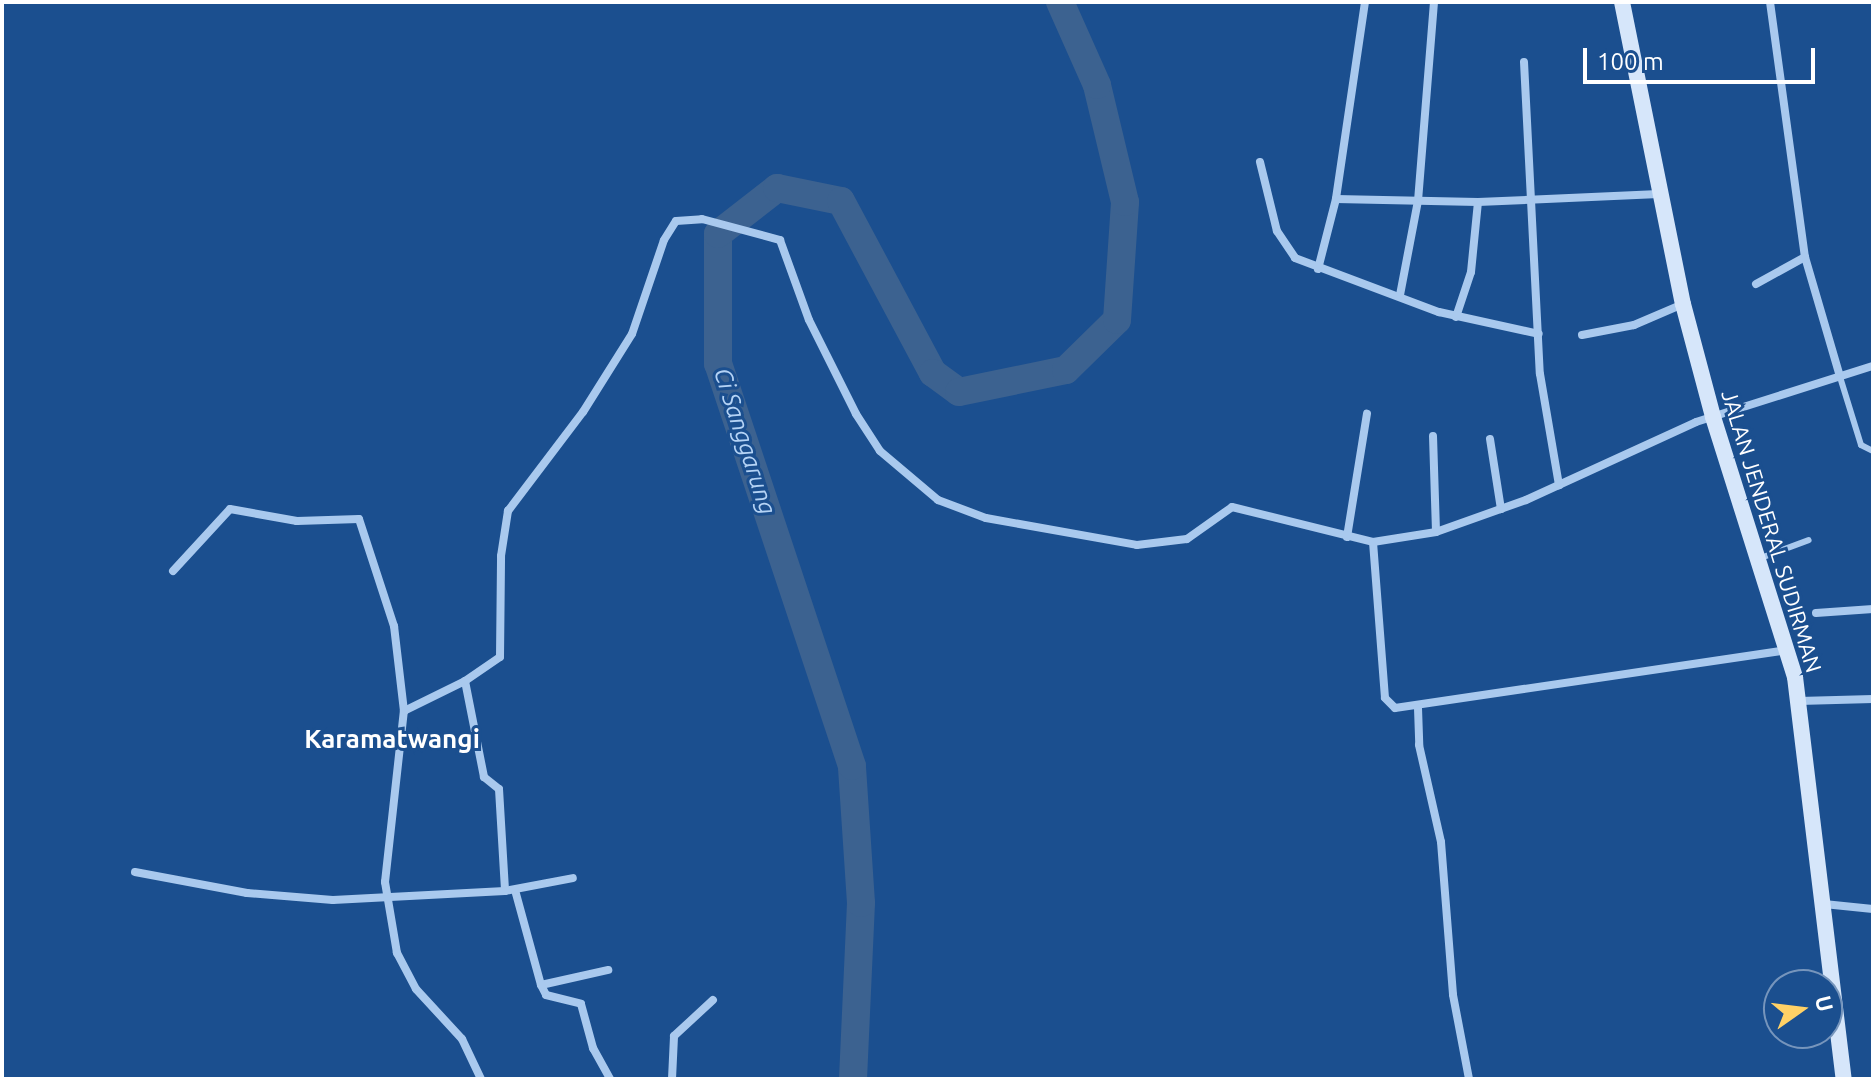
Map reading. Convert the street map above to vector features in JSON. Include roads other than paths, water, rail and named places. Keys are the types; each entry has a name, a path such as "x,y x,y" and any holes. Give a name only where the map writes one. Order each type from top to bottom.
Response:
{"main road":[{"name":"JALAN JENDERAL SUDIRMAN","path":"1622,2 1659,194 1686,312 1713,417 1787,649 1798,701 1844,1079"}],"street":[{"path":"1318,269 1336,199 1365,2"},
{"path":"1400,295 1418,201 1434,2"},
{"path":"1770,2 1806,261 1840,377"},
{"path":"1524,62 1539,337 1559,485"},
{"path":"1260,162 1283,243 1295,258 1318,269 1456,317 1539,337"},
{"path":"1336,199 1478,202 1659,194"},
{"path":"1456,317 1471,272 1478,202"},
{"path":"404,711 465,681 495,662 504,648 501,556 508,511 583,412 632,334 672,226 702,219 780,240 835,377 869,435 900,470 951,507 1137,545 1187,539 1232,507 1373,542 1436,532 1559,485 1713,417 1873,366"},
{"path":"1756,284 1806,261"},
{"path":"1582,335 1686,312"},
{"path":"1347,537 1367,414"},
{"path":"1433,436 1436,532"},
{"path":"1490,439 1501,509"},
{"path":"173,571 230,509 297,521 359,519 394,626 404,711 389,841 388,901 404,974 462,1039 481,1079"},
{"path":"1373,542 1385,698 1395,708 1418,708 1787,649"},
{"path":"1816,613 1873,609"},
{"path":"465,681 484,777 499,789 505,891"},
{"path":"1798,701 1873,699"},
{"path":"1418,708 1419,745 1441,842 1453,995 1469,1079"},
{"path":"135,872 247,893 388,901 515,890 573,878"},
{"path":"515,890 546,995 581,1004 593,1048 610,1079"},
{"path":"1824,904 1873,908"},
{"path":"541,985 608,970"},
{"path":"672,1079 674,1036 713,1000"}],"lane":[{"path":"1840,377 1861,445 1873,451"},
{"path":"1758,559 1809,540"}],"waterway":[{"name":"Ci Sanggarung","path":"853,1079 861,903 852,766 718,364 718,234 777,188 841,201 933,373 959,392 1066,370 1117,320 1125,202 1097,85 1060,2"}],"district":[{"name":"Karamatwangi","path":"392,739"}]}
